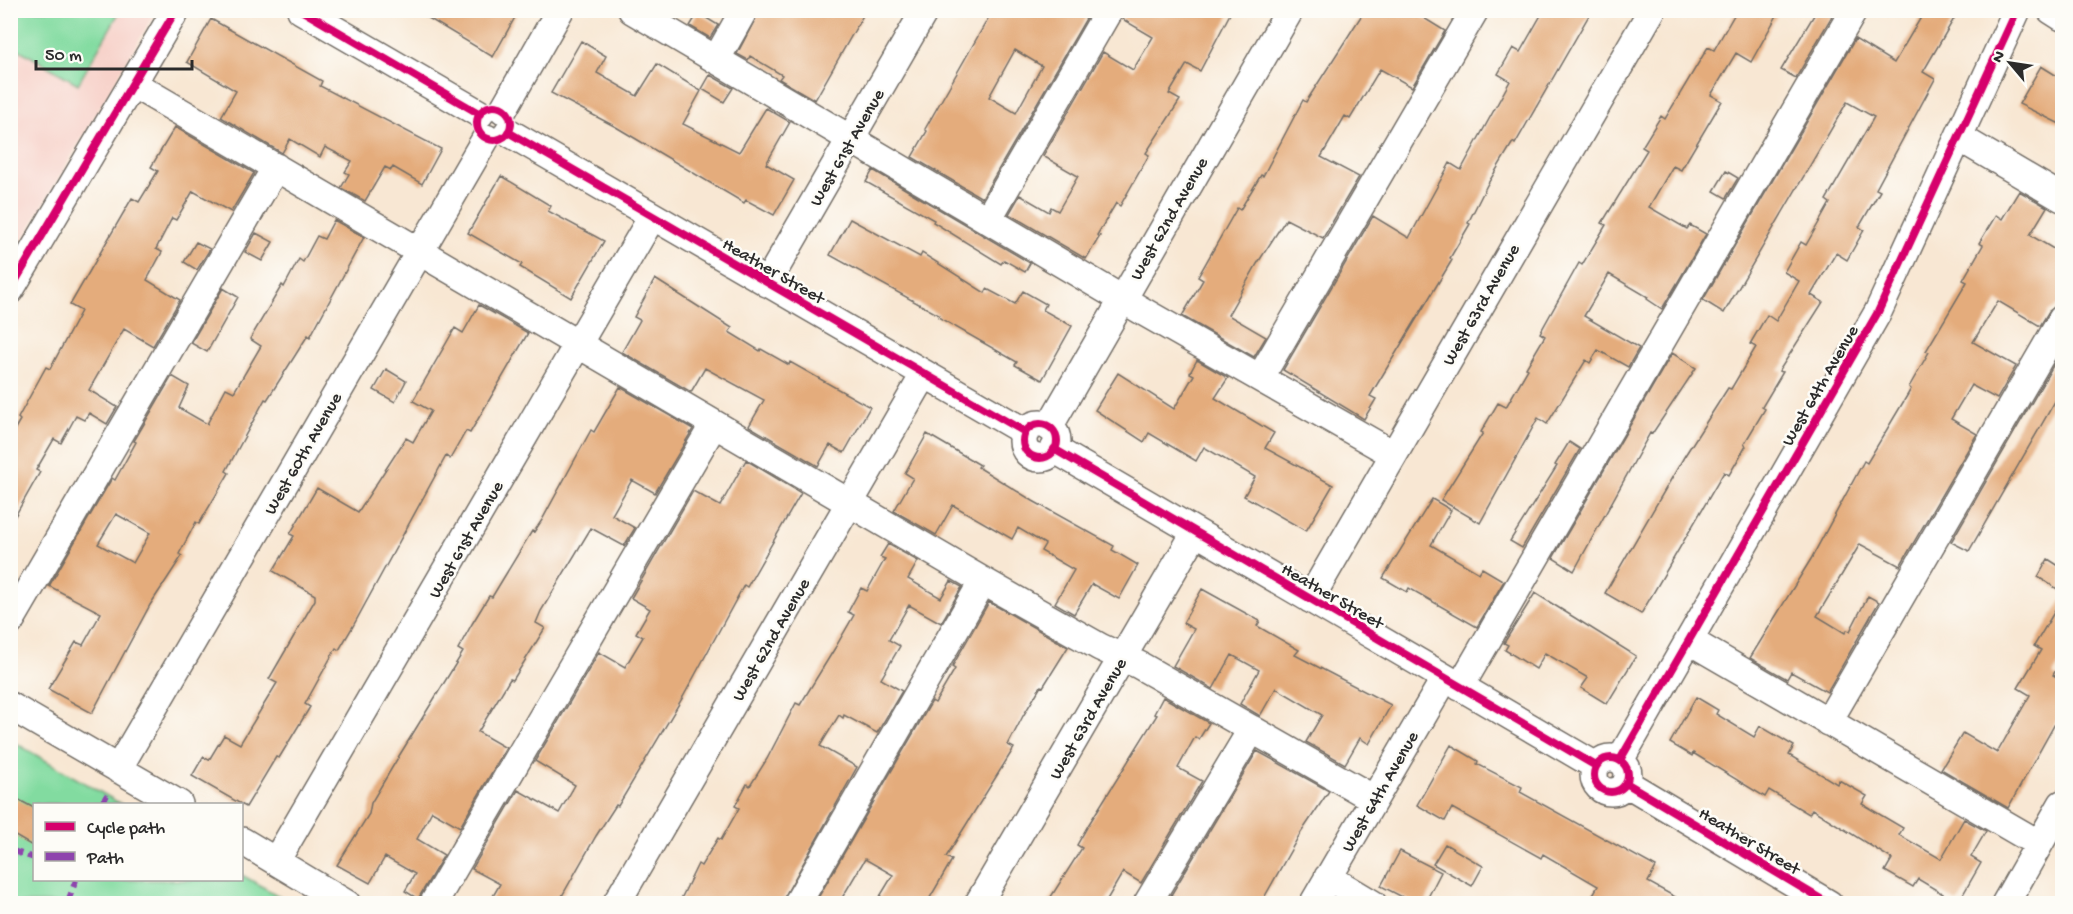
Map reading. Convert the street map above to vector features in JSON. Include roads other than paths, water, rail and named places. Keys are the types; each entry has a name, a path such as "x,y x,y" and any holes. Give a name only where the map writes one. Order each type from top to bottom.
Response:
{"street":[{"path":"10,290 176,10"},
{"name":"Heather Street","path":"301,10 924,375 1043,436 1195,533 1453,682 1614,770 1829,903"},
{"name":"West 60th Avenue","path":"118,769 560,10"},
{"path":"632,10 1122,298 1393,454"},
{"path":"716,60 744,10"},
{"name":"West 61st Avenue","path":"767,283 925,10"},
{"path":"988,219 1109,10"},
{"name":"West 62nd Avenue","path":"1043,436 1290,10"},
{"path":"1260,378 1475,10"},
{"name":"West 63rd Avenue","path":"1310,599 1652,10"},
{"name":"West 64th Avenue","path":"1313,903 1374,799 1453,682 1854,10"},
{"name":"West 64th Avenue","path":"1614,770 1878,312 2017,10"},
{"path":"2051,10 2062,18"},
{"path":"133,84 983,581 1374,799"},
{"path":"1960,138 2062,198"},
{"path":"10,622 276,167"},
{"name":"West 61st Avenue","path":"276,861 652,217"},
{"path":"1828,722 2062,319"},
{"name":"West 62nd Avenue","path":"616,903 924,375"},
{"path":"433,903 714,424"},
{"name":"West 63rd Avenue","path":"978,903 1195,533"},
{"path":"797,903 983,581"},
{"path":"1690,641 2039,844"},
{"path":"10,706 177,803"},
{"path":"1147,903 1252,729"},
{"path":"2005,903 2062,804"},
{"path":"243,842 347,903"},
{"path":"1328,877 1372,903"}]}
